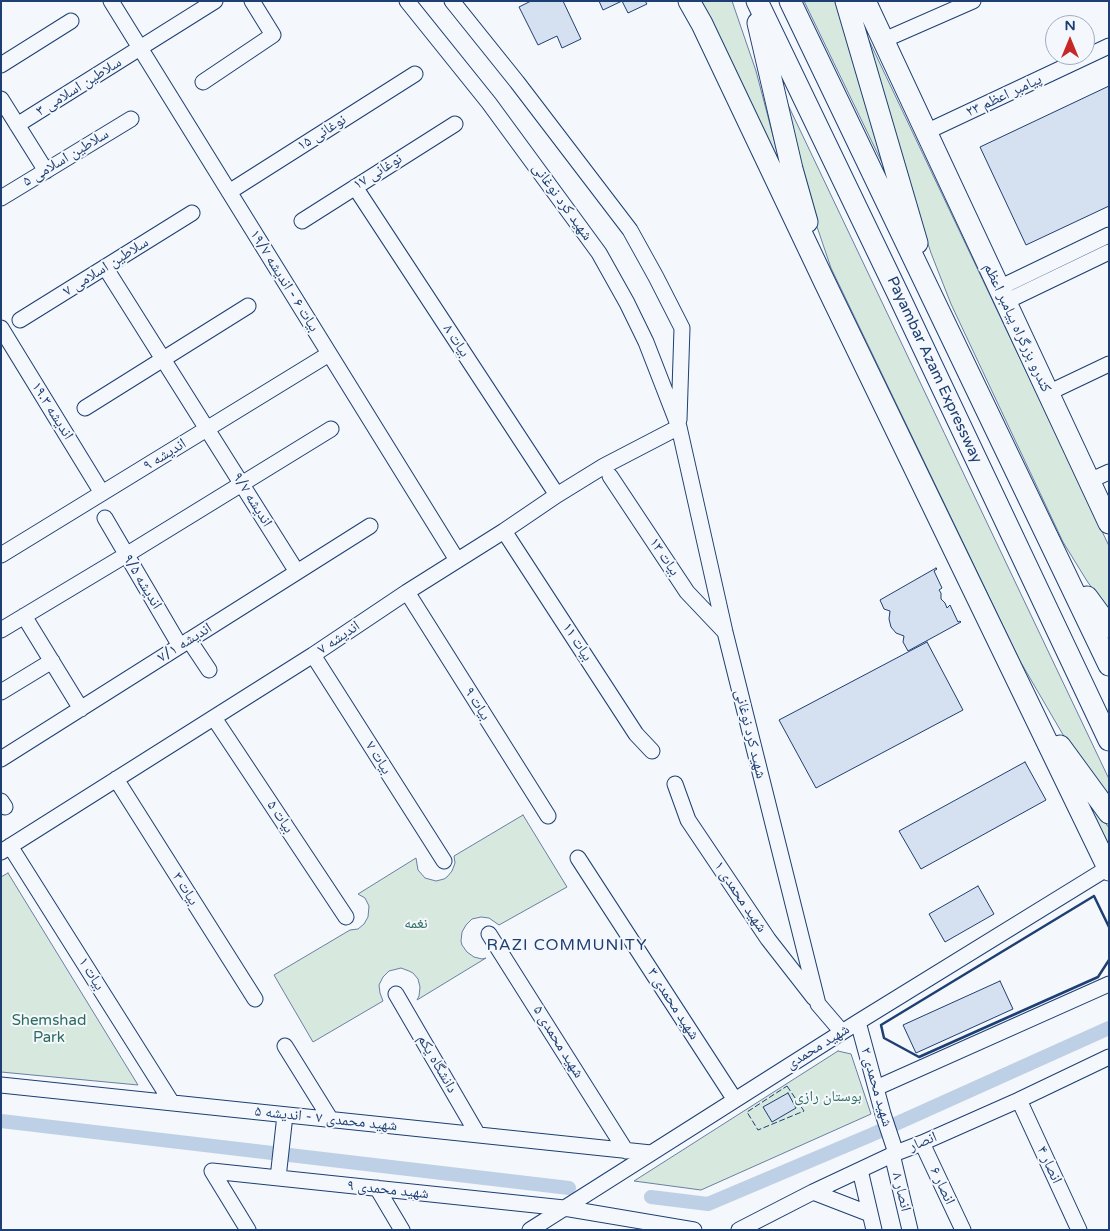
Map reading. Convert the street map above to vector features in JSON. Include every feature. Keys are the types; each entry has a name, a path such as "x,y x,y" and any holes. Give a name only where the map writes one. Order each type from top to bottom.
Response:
{"highway":[{"path":"689,1 702,24 826,286 1108,869"},
{"path":"753,1 792,169 826,286"},
{"name":"Payambar Azam Expressway","path":"757,1 1109,740"},
{"name":"Payambar Azam Expressway","path":"790,1 1109,665"},
{"path":"846,1 934,301"},
{"name":"کندرو بزرگراه پیامبر اعظم","path":"865,1 1109,523"},
{"path":"1051,545 1109,627"},
{"path":"1027,701 1109,813"}],"street":[{"name":"بیات ۶ - اندیشه ۱۹/۷","path":"110,1 457,560"},
{"name":"سلاطین اسلامی ۳","path":"17,125 215,1"},
{"path":"203,82 274,35 252,1"},
{"name":"شهید کرد نوغانی","path":"407,1 489,103 599,253 646,342 679,427 725,632 818,1004 842,1032"},
{"name":"شهید کرد نوغانی","path":"452,1 517,82 630,230 656,277 682,328 679,427"},
{"path":"884,40 973,1"},
{"path":"1,65 71,21"},
{"name":"پیامبر اعظم ۲۳","path":"926,132 1109,46"},
{"name":"نوغانی ۱۵","path":"229,192 415,74"},
{"path":"1,100 46,171"},
{"name":"سلاطین اسلامی ۵","path":"1,198 131,119"},
{"name":"نوغانی ۱۷","path":"302,221 455,124"},
{"name":"بیات ۸","path":"355,187 557,496"},
{"name":"سلاطین اسلامی ۷","path":"20,320 192,213"},
{"path":"1002,295 1109,235"},
{"path":"1002,295 1109,252"},
{"name":"اندیشه ۹/۷","path":"105,267 297,572"},
{"path":"85,408 248,306"},
{"name":"اندیشه ۱۹.۳","path":"2,332 102,493"},
{"name":"اندیشه ۹","path":"1,555 329,354"},
{"path":"1048,393 1109,364"},
{"name":"اندیشه ۷","path":"6,849 313,655 407,592 604,466 679,427"},
{"path":"1,630 331,429"},
{"path":"1089,482 1109,472"},
{"name":"بیات ۱۳","path":"610,476 687,592 725,632"},
{"name":"اندیشه ۹/۵","path":"105,518 126,555 185,643 208,670"},
{"name":"اندیشه ۷/۱","path":"1,759 370,526"},
{"name":"بیات ۱۱","path":"504,531 636,734 652,752"},
{"name":"بیات ۹","path":"407,592 548,816"},
{"path":"24,616 81,709"},
{"name":"بیات ۷","path":"313,655 444,861"},
{"path":"1,692 52,662"},
{"name":"بیات ۵","path":"214,718 346,917"},
{"name":"بیات ۳","path":"116,779 255,999"},
{"name":"شهید محمدی ۱","path":"675,784 688,820 768,939 818,1004"},
{"name":"بیات ۱","path":"6,849 172,1103"},
{"name":"شهید محمدی ۳","path":"578,858 735,1100"},
{"name":"شهید محمدی","path":"530,1230 858,1022 1108,869"},
{"name":"شهید محمدی ۵","path":"489,934 626,1151"},
{"path":"876,1088 1109,984"},
{"name":"دانشگاه یکم","path":"396,994 478,1135"},
{"name":"شهید محمدی ۲","path":"858,1022 894,1154"},
{"path":"285,1046 331,1120"},
{"name":"انصار","path":"739,1230 813,1192 894,1154 1019,1100 1109,1057"},
{"name":"شهید محمدی ۷ - اندیشه ۵","path":"1,1085 651,1153"},
{"name":"انصار ۴","path":"1019,1100 1079,1230"},
{"path":"278,1178 285,1115"},
{"name":"انصار ۶","path":"922,1143 963,1230"},
{"name":"انصار ۸","path":"894,1154 910,1230"},
{"path":"860,1170 874,1230"},
{"name":"شهید محمدی ۹","path":"248,1230 212,1171 564,1208 694,1230"},
{"path":"377,1188 402,1230"},
{"path":"813,1192 870,1214"}],"green space":[{"path":"701,1 732,1 756,71 782,170"},
{"path":"804,1 837,1 899,198"},
{"path":"856,13 1109,546 1109,612 1063,542 951,304 931,253 865,52"},
{"path":"780,88 1109,779 1109,799 1069,745 1020,661 831,268 812,212"},
{"path":"1078,785 1109,828 1109,854"},
{"name":"نغمه","path":"523,815 567,887 499,925 489,918 472,919 462,932 462,945 474,957 486,958 417,1000 420,987 418,979 413,973 401,968 389,971 379,985 383,1001 313,1042 274,975 350,930 358,929 364,924 368,917 369,906 365,898 358,894 416,858 418,870 425,878 436,881 444,879 452,871 455,863 454,856"},
{"name":"Shemshad Park","path":"8,873 138,1085 1,1072 1,877"},
{"name":"بوستان رازی","path":"838,1051 851,1054 871,1114 701,1190 634,1181"}],"building":[{"path":"531,1 563,1 581,39 562,48 557,36 538,45 519,7"},
{"path":"599,1 622,1 603,10"},
{"path":"622,1 645,1 647,4 628,13"},
{"path":"1109,86 1109,206 1026,245 980,147"},
{"path":"936,568 934,571 942,588 939,590 941,599 947,608 950,605 958,622 961,622 908,651 903,642 904,636 896,633 891,627 890,611 884,609 880,600"},
{"path":"927,642 963,710 816,788 779,720"},
{"path":"1025,762 1046,800 921,869 899,831"},
{"path":"978,886 994,914 945,942 929,914"},
{"path":"1000,981 1013,1009 916,1053 903,1025"},
{"path":"788,1093 796,1108 772,1122 763,1107"}],"waterway":[{"path":"651,1197 708,1204 871,1135 1109,1028"},
{"path":"1,1121 569,1188"}],"fence":[{"path":"787,1086 804,1111 758,1130 747,1112 787,1086"}],"wall":[{"path":"1109,927 1094,896 881,1025 884,1038 919,1057 1098,977 1109,960"}],"district":[{"name":"RAZI COMMUNITY","path":"567,946"}]}
